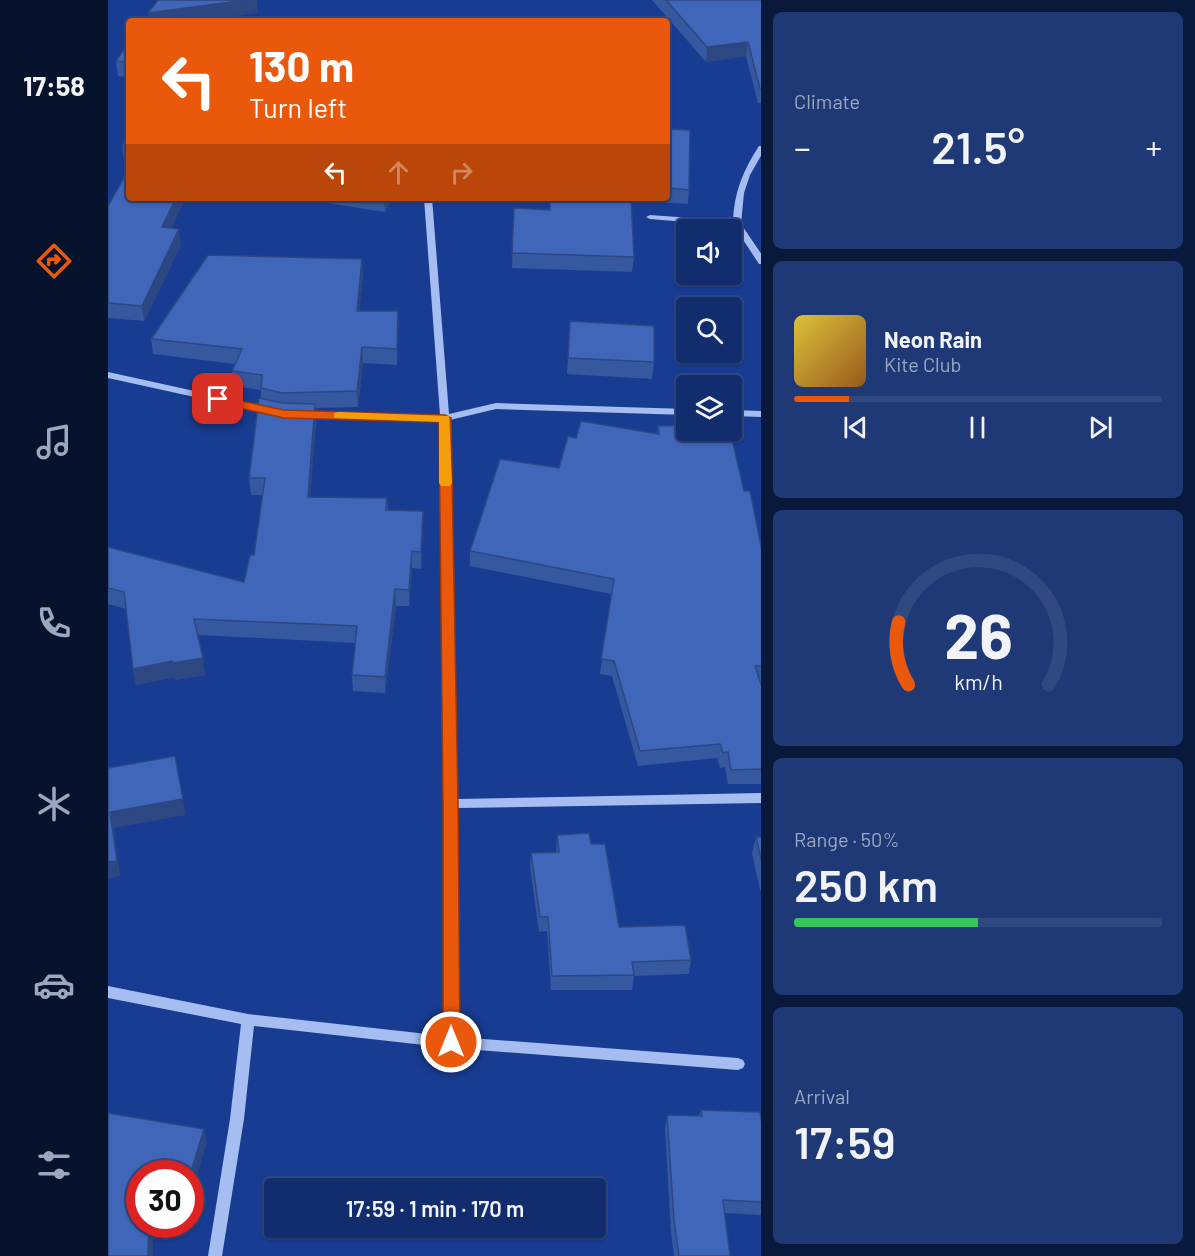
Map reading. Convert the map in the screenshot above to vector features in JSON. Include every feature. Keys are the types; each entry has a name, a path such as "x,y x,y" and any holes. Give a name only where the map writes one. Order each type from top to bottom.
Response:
{"street":[{"path":"737,219 737,198 753,160 761,149"},
{"path":"428,201 445,418 451,804 451,1042"},
{"path":"650,217 676,219"},
{"path":"742,232 761,260"},
{"path":"108,375 284,414"},
{"path":"295,414 445,418 496,406 676,412"},
{"path":"742,413 761,414"},
{"path":"451,804 761,798"},
{"path":"108,992 248,1020 451,1042 738,1064"},
{"path":"215,1256 237,1119 248,1020"}],"building":[{"path":"158,0 246,0 148,13"},
{"path":"666,0 761,0 761,89 748,42 707,47"},
{"path":"126,46 126,62 116,61"},
{"path":"670,129 690,130 689,190 670,188"},
{"path":"126,174 126,201 175,201 162,227 179,229 142,306 108,303 108,206"},
{"path":"550,201 631,201 634,257 512,253 514,208 550,210"},
{"path":"208,255 362,259 357,311 398,311 397,349 362,347 357,391 282,393 261,388 262,375 232,371 242,349 151,339"},
{"path":"570,321 654,326 654,362 568,358"},
{"path":"259,398 282,403 315,404 308,497 387,498 386,510 423,511 421,552 412,551 409,590 395,589 385,677 352,675 357,626 194,619 203,658 173,663 172,661 133,669 124,592 108,588 108,547 244,582 250,555 254,555 265,478 249,478"},
{"path":"581,421 659,434 658,426 676,425 676,441 733,441 744,491 750,491 761,546 761,666 755,666 761,684 761,769 731,770 728,752 723,753 720,744 640,751 614,661 601,659 614,579 470,551 500,459 559,468 568,436 576,438"},
{"path":"175,756 183,799 110,812 117,861 108,862 108,768"},
{"path":"589,833 591,844 605,844 619,927 685,925 691,960 632,962 634,975 552,976 548,917 540,917 531,853 559,852 557,835"},
{"path":"756,837 761,837 761,859"},
{"path":"701,1110 760,1112 761,1202 723,1200 730,1256 679,1256 674,1220 667,1115 702,1116"},
{"path":"108,1113 204,1129 195,1160 126,1160 126,1238 149,1238 148,1256 108,1256"}],"slow traffic":[{"path":"339,415 445,418 446,483"}],"route":[{"path":"218,399 284,414 445,418 451,804 451,1042"}]}
